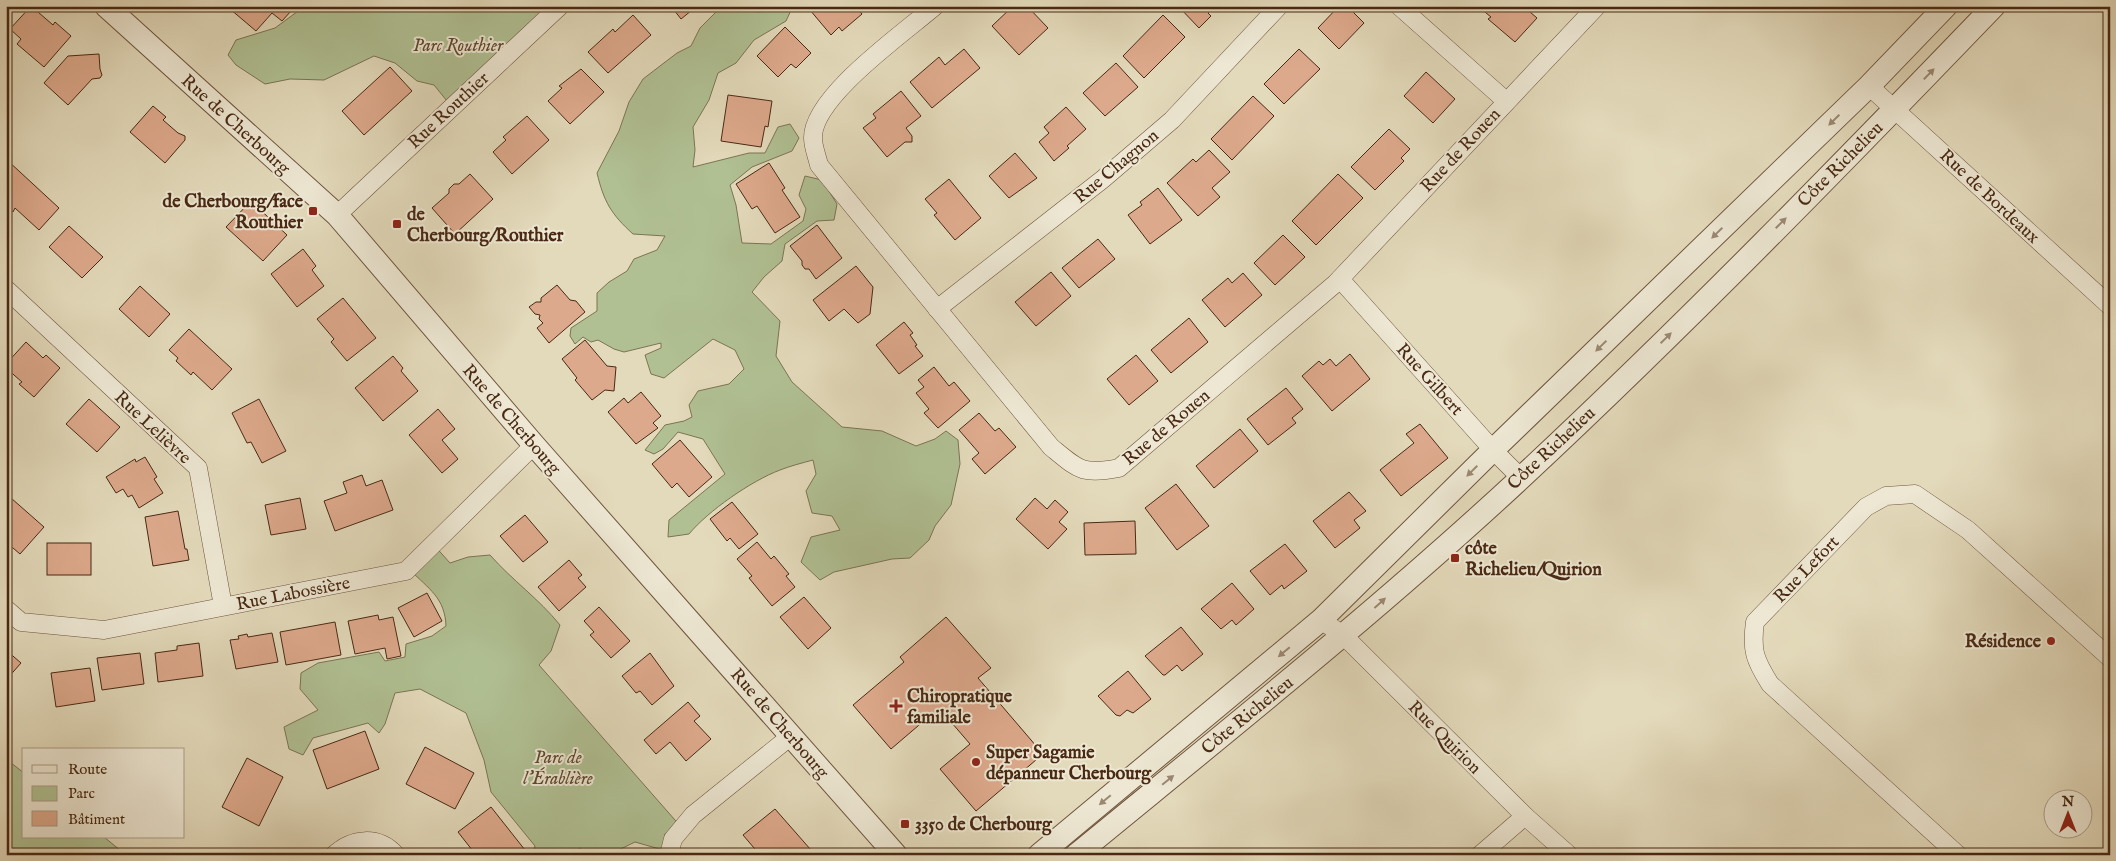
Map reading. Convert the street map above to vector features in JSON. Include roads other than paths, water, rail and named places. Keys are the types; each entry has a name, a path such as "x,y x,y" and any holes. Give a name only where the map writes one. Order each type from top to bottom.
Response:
{"street":[{"name":"Rue de Cherbourg","path":"106,6 338,215 534,445 896,855"},
{"name":"Rue Routhier","path":"338,215 560,6"},
{"name":"Rue de Rouen","path":"935,6 840,87 820,111 813,138 819,165 1051,447 1075,467 1097,472 1120,468 1340,279 1592,8"},
{"name":"Rue Chagnon","path":"936,309 1103,179 1172,120 1279,6"},
{"path":"1399,6 1506,101"},
{"name":"Côte Richelieu","path":"1039,855 1321,620 1493,450 1869,86 1946,6"},
{"name":"Côte Richelieu","path":"1076,855 1344,636 1521,478 1673,332 1895,109 1994,6"},
{"name":"Rue de Bordeaux","path":"1869,86 2110,306"},
{"name":"Rue Gilbert","path":"1340,279 1493,450 1521,478"},
{"name":"Rue Lelièvre","path":"6,289 198,468 223,606"},
{"name":"Rue Labossière","path":"6,609 21,622 104,630 406,571 534,445"},
{"name":"Rue Lefort","path":"1958,855 1770,684 1759,666 1752,643 1755,622 1866,507 1886,496 1915,494 1968,530 2110,658"},
{"name":"Rue Quirion","path":"1321,620 1344,636 1525,816 1569,855"},
{"path":"669,855 673,839 693,815 791,736"},
{"path":"1480,855 1525,816"},
{"path":"334,855 342,847 354,842 367,840 380,843 396,855"}],"place":[{"name":"de Cherbourg/face Routhier","path":"313,211"},
{"name":"de Cherbourg/Routhier","path":"397,224"},
{"name":"côte Richelieu/Quirion","path":"1455,558"},
{"name":"Résidence","path":"2051,641"},
{"name":"Chiropratique familiale","path":"896,706"},
{"name":"Super Sagamie dépanneur Cherbourg","path":"976,762"},
{"name":"3350 de Cherbourg","path":"905,824"}],"park label":[{"name":"Parc Routhier","path":"458,45"},
{"name":"Parc de l'Érablière","path":"558,768"}]}
